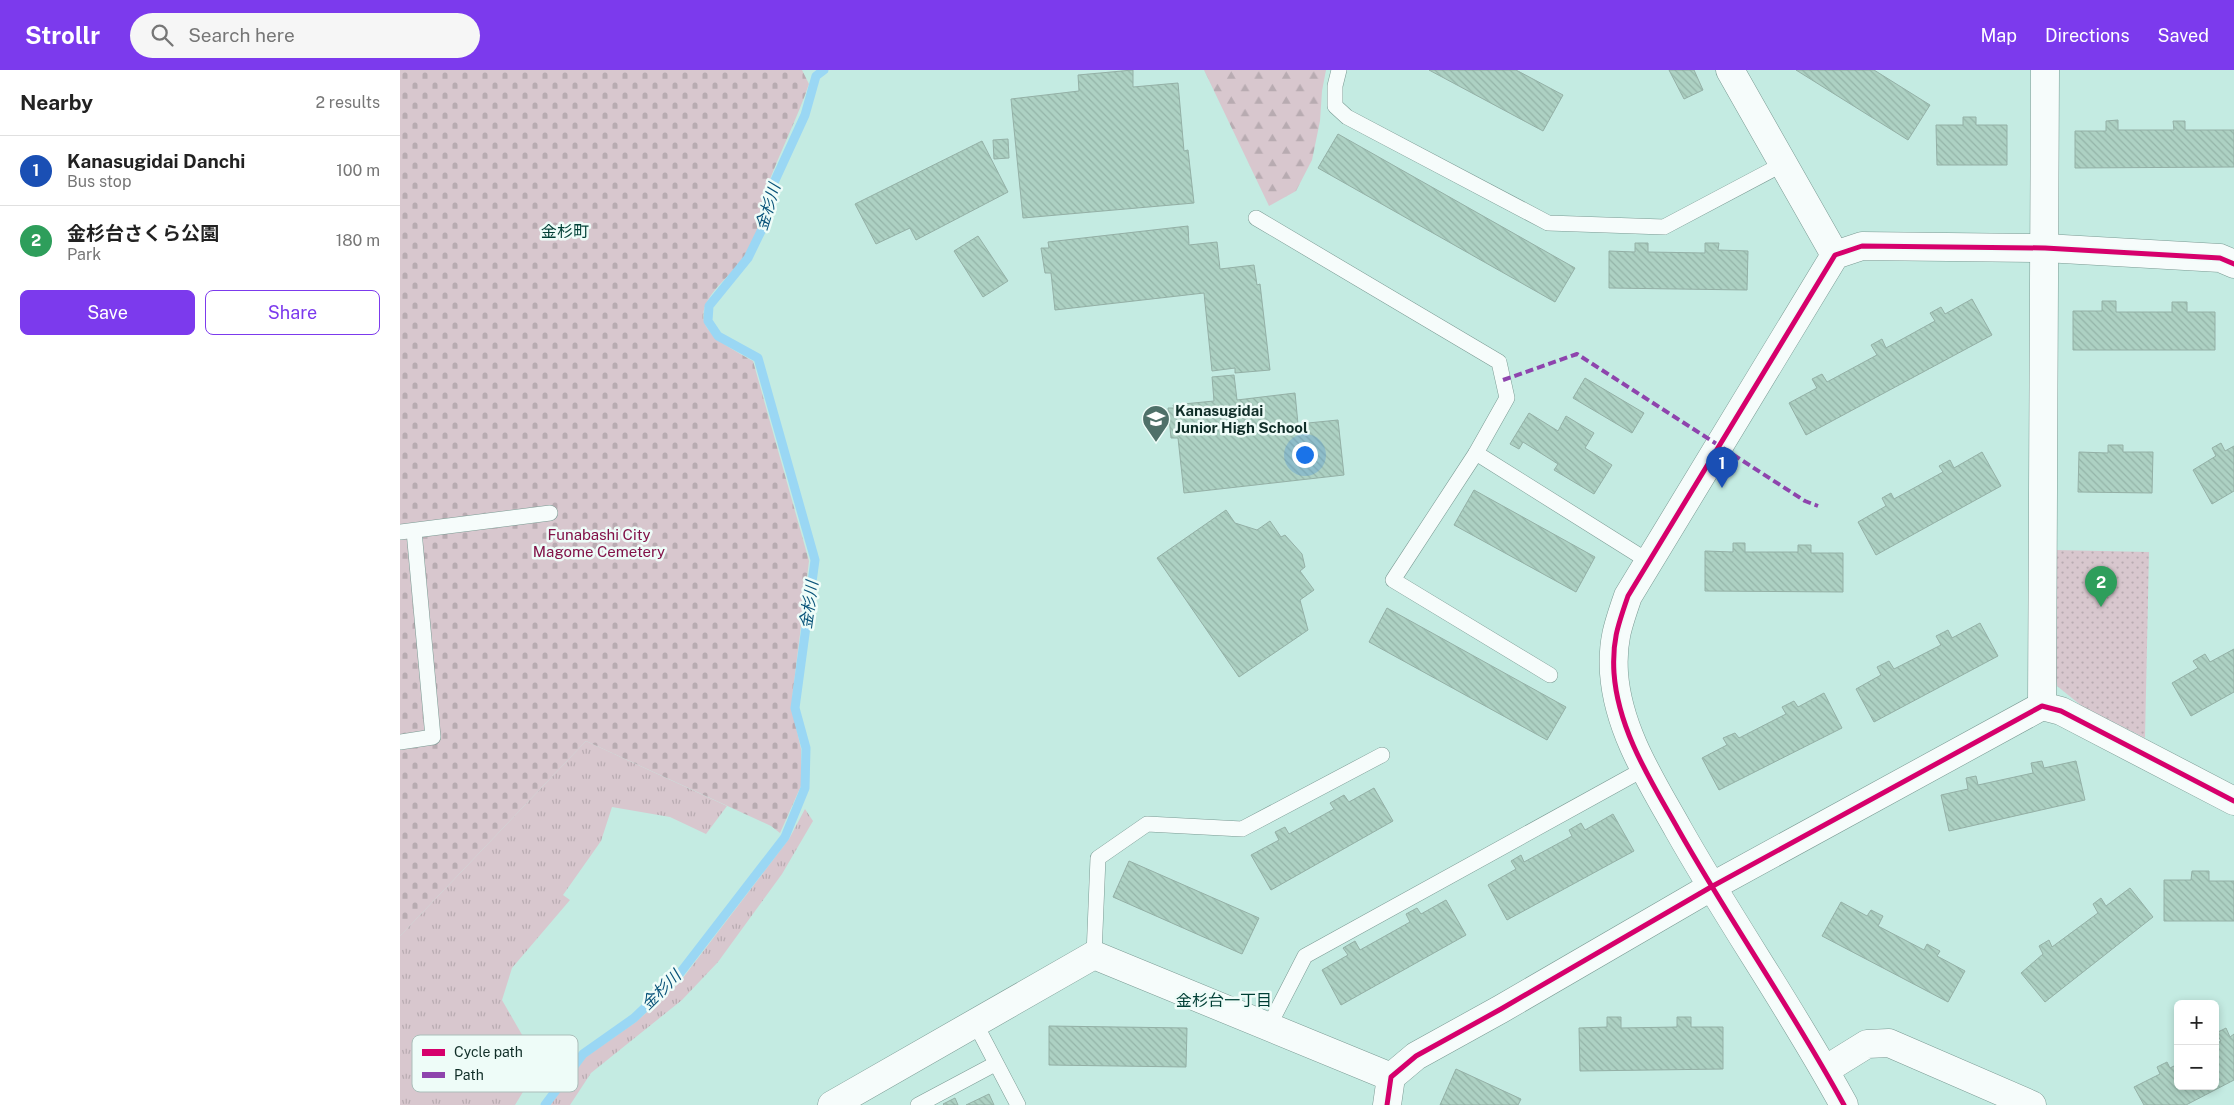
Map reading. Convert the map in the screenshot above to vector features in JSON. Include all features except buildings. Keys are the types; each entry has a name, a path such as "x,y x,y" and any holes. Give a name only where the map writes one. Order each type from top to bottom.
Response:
{"street":[{"path":"1730,70 1835,255"},
{"path":"2042,706 2045,70"},
{"path":"1844,1105 1825,1070 1711,886 1644,769 1622,718 1614,674 1614,638 1628,596 1835,255 1862,246 2045,248 2220,258 2234,264"},
{"path":"1387,1105 1391,1077 1416,1056 1501,1009 1711,886 2042,706 2061,712 2234,801"},
{"path":"832,1105 1094,955 1391,1077"},
{"path":"1825,1070 1867,1044 1889,1043 2032,1105"}],"lane":[{"path":"1338,70 1335,86 1335,106 1347,118 1548,223 1664,227 1783,164"},
{"path":"1256,218 1499,362 1507,398 1476,453 1392,580 1550,675"},
{"path":"1476,453 1648,561"},
{"path":"400,742 433,737 407,531 550,514"},
{"path":"1094,955 1098,858 1147,824 1242,829 1382,756"},
{"path":"1269,1026 1305,956 1463,867 1644,769"},
{"path":"975,1023 1018,1105"},
{"path":"918,1105 995,1064"}],"green space":[{"name":"Funabashi City Magome Cemetery","path":"400,70 802,70 809,84 767,187 766,210 761,223 746,255 706,303 704,321 711,333 718,339 753,361 809,561 792,699 792,708 801,749 801,786 780,833 771,826 586,741 400,936"},
{"path":"1204,70 1326,70 1322,91 1320,121 1312,160 1296,191 1269,206"},
{"path":"2055,550 2149,552 2145,738 2083,707 2057,686 2053,663"},
{"path":"586,741 727,806 706,834 670,817 612,807 601,841 563,895 570,900 512,968 502,1000 522,1035 412,1035 412,1092 523,1092 515,1105 400,1105 400,936"},
{"path":"805,809 813,821 782,874 718,962 682,1000 591,1073 570,1105 550,1105 560,1092 578,1092 578,1068 586,1057 636,1022 679,983 789,839"}],"waterway":[{"name":"金杉川","path":"578,1061 583,1054 634,1018 677,977 785,837 805,788 806,748 795,708 815,560 758,358 718,336 708,321 709,306 748,258 765,223 771,189 805,115 816,76 824,70"},
{"name":"金杉川","path":"545,1105 555,1092"}],"marked path":[{"path":"1503,380 1577,354 1805,501 1818,506"}],"cycle path":[{"path":"1844,1105 1804,1035 1698,864 1637,754 1622,715 1614,673 1616,633 1628,596 1835,255 1862,246 2045,248 2220,258 2234,264"},
{"path":"1387,1105 1391,1077 1416,1056 1711,887 2042,706 2061,711 2234,801"}],"place":[{"name":"Kanasugidai Junior High School","path":"1156,443"},
{"name":"Kanasugidai Danchi","path":"1722,488"},
{"name":"金杉台さくら公園","path":"2101,607"}],"district":[{"name":"金杉町","path":"565,231"},
{"name":"金杉台一丁目","path":"1224,1000"}]}
